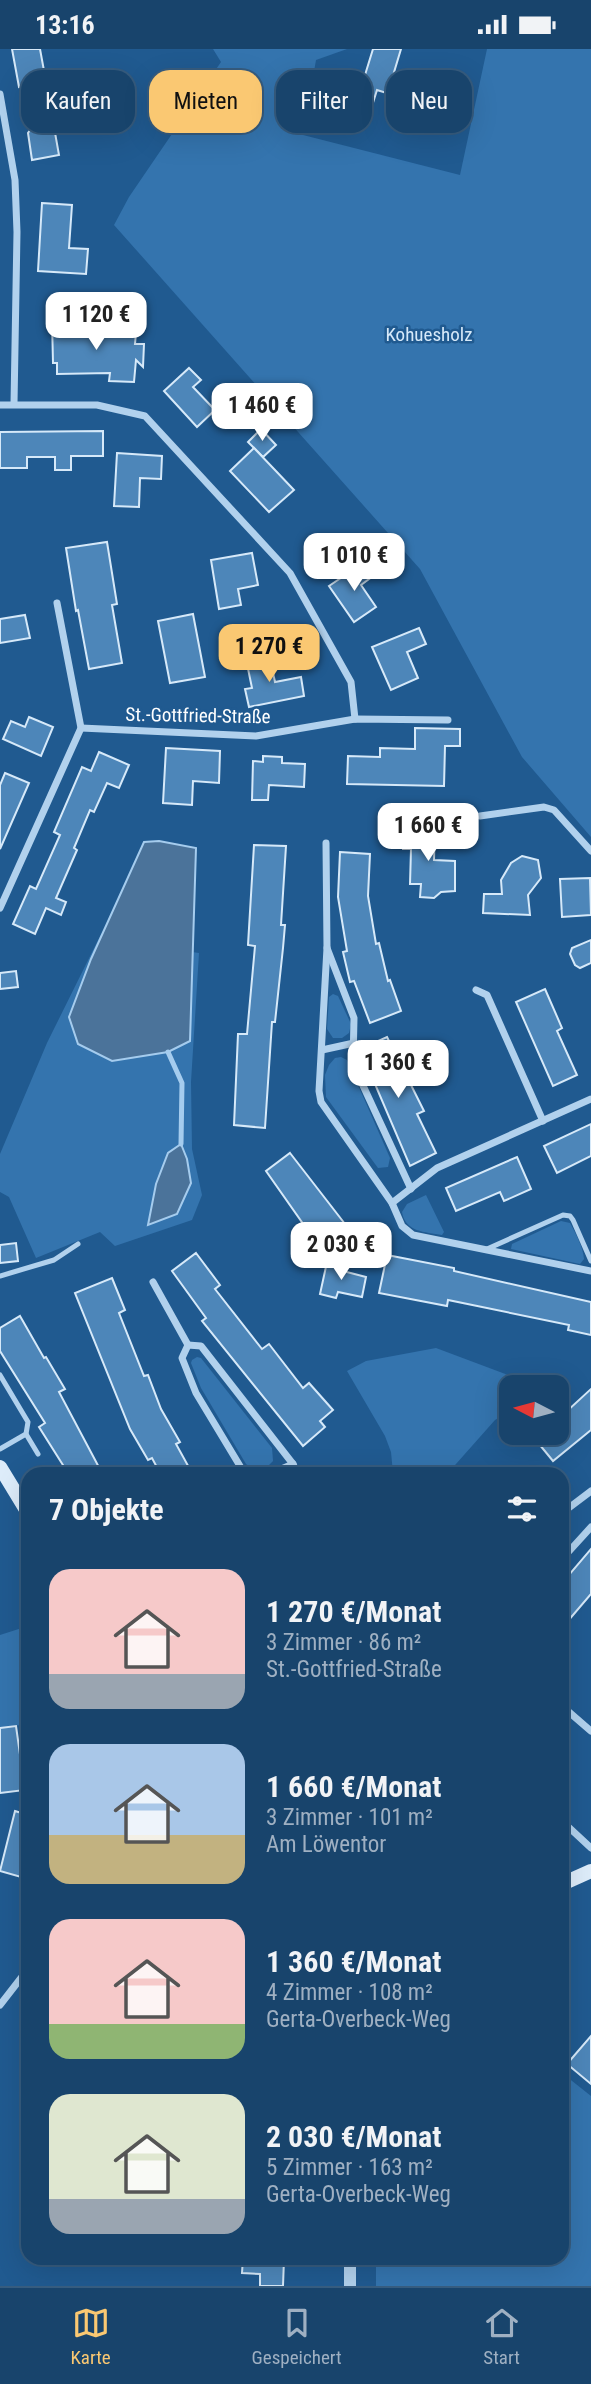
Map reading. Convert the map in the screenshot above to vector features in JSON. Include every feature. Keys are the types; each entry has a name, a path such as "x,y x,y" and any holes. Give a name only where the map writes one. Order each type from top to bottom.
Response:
{"main road":[{"path":"0,1467 21,1502"},
{"path":"569,1881 591,1871"}],"street":[{"path":"0,94 16,193 17,332 14,404"},
{"path":"0,405 97,405 145,416 290,573 351,681 355,719"},
{"path":"0,908 80,728 57,603"},
{"name":"St.-Gottfried-Straße","path":"80,728 256,736 355,719 448,720"},
{"path":"480,816 544,807 554,810 591,851"},
{"path":"326,843 327,948 321,1101 392,1203 402,1226 412,1234 591,1271"},
{"path":"327,948 354,1018 354,1063 411,1189"},
{"path":"476,990 487,995 543,1121"},
{"path":"322,1050 354,1043"},
{"path":"392,1203 437,1168 591,1099"},
{"path":"153,1282 188,1345"},
{"path":"188,1345 201,1346 294,1467"},
{"path":"188,1345 182,1358 196,1393 239,1467"},
{"path":"286,1467 293,1464"},
{"path":"569,1507 591,1490"},
{"path":"570,1550 591,1527"},
{"path":"569,1712 591,1731"},
{"path":"569,1828 591,1848"},
{"path":"0,2005 21,1978"},
{"path":"350,2265 350,2286"}],"lane":[{"path":"487,1249 563,1215 570,1216 573,1220 591,1261"},
{"path":"0,1276 54,1260 78,1244"},
{"path":"0,1375 28,1422 26,1434 38,1454"},
{"path":"0,1449 26,1434"}],"green space":[{"name":"Kohuesholz","path":"213,49 347,49 316,60 314,70 276,70 276,133 303,133 460,175 469,133 472,133 472,119 487,49 591,49 591,837 522,757 420,569 114,225 129,197 173,133 262,133 262,70 216,70 221,62"},
{"path":"103,930 69,1017 190,1041 192,952 199,953 191,1082 192,1149 202,1195 192,1220 115,1246 100,1232 36,1258 9,1197 0,1192 0,1154 47,1043"},
{"path":"333,994 338,996 351,1024 349,1033 342,1038 333,1038 327,1029 329,997"},
{"path":"335,1058 347,1060 390,1158 388,1167 378,1168 326,1097 325,1075"},
{"path":"426,1195 444,1232 442,1235 417,1230 404,1219 402,1212 407,1204"},
{"path":"561,1221 570,1223 579,1241 584,1259 580,1264 511,1249 512,1244"},
{"path":"436,1348 508,1375 499,1375 499,1418 453,1467 392,1467 391,1452 385,1436 347,1371 366,1361"},
{"path":"201,1358 272,1448 273,1461 267,1467 250,1467 246,1464 201,1388 192,1360"},
{"path":"21,1628 21,1725 0,1728 0,1635"},
{"path":"569,2079 591,2096 591,2286 376,2286 376,2265 569,2265"}],"shaded area":[{"path":"159,841 196,848 190,1041 168,1052 112,1061 78,1044 69,1017 91,959 144,842"},
{"path":"181,1144 191,1183 177,1214 148,1225 156,1184 168,1153"}],"building":[{"path":"12,49 40,49 44,70 21,70 19,87"},
{"path":"373,49 401,49 395,70 386,70 386,93 377,90 372,106 372,70 367,70"},
{"path":"28,133 55,133 59,155 32,160"},
{"path":"42,203 72,205 69,248 88,249 86,274 38,271"},
{"path":"73,320 73,330 136,333 135,344 144,344 143,367 136,360 134,382 109,381 110,373 57,374 57,363 53,363 52,321"},
{"path":"189,368 201,380 193,387 215,410 197,427 164,391"},
{"path":"261,429 276,445 263,457 248,442"},
{"path":"103,431 103,456 71,456 71,470 55,470 55,457 27,457 27,468 0,468 0,432"},
{"path":"254,448 294,490 269,512 230,471"},
{"path":"117,453 162,456 161,479 140,478 139,507 114,506"},
{"path":"107,542 117,604 112,605 122,663 89,669 66,548"},
{"path":"252,553 258,585 238,589 241,605 219,609 211,560"},
{"path":"363,563 373,576 361,585 376,607 354,622 329,586"},
{"path":"193,614 205,677 170,683 158,621"},
{"path":"25,615 30,638 0,643 0,619"},
{"path":"419,628 426,644 407,652 418,678 391,690 372,647"},
{"path":"269,654 275,682 301,677 304,696 249,707 245,689 252,688 246,659"},
{"path":"29,717 53,727 41,756 3,739 11,721 25,727"},
{"path":"415,728 460,729 460,746 445,746 444,786 347,784 348,756 380,757 380,748 415,749"},
{"path":"166,748 220,751 219,783 193,781 192,805 163,803"},
{"path":"99,752 129,765 119,788 107,783 94,812 90,810 74,848 77,850 56,898 66,902 61,915 46,908 35,934 13,924 30,886 36,889 60,835 54,832 82,767 91,771"},
{"path":"263,756 282,757 282,763 305,764 304,787 269,785 268,800 252,800 253,761 263,762"},
{"path":"5,773 29,783 0,849 0,785"},
{"path":"404,826 435,827 434,860 455,861 455,891 441,892 434,898 420,897 421,884 410,884 411,849 403,849"},
{"path":"254,845 286,846 281,925 285,925 275,1022 272,1022 265,1128 234,1125 238,1034 247,1034 255,946 248,945"},
{"path":"340,852 370,854 368,896 376,944 379,943 388,981 390,980 401,1011 370,1023 354,981 350,982 343,952 347,951 338,897"},
{"path":"522,856 538,860 541,878 528,895 530,915 483,913 484,894 502,894 501,880 511,863"},
{"path":"590,878 591,915 562,917 560,879"},
{"path":"591,940 591,963 580,968 575,965 570,954 572,948"},
{"path":"16,971 18,987 0,989 0,973"},
{"path":"545,989 562,1028 557,1031 577,1075 553,1086 516,1002"},
{"path":"387,1037 424,1111 417,1114 436,1153 410,1166 360,1049"},
{"path":"591,1124 591,1156 557,1173 544,1146"},
{"path":"290,1153 345,1224 318,1245 266,1171"},
{"path":"517,1157 531,1189 504,1201 500,1192 456,1211 446,1188"},
{"path":"16,1243 18,1261 0,1263 0,1245"},
{"path":"196,1253 220,1285 215,1289 262,1349 269,1344 303,1388 309,1383 333,1410 320,1421 325,1427 303,1446 202,1321 206,1318 172,1271"},
{"path":"387,1255 454,1268 454,1271 591,1302 591,1335 568,1330 569,1325 448,1300 447,1306 379,1293"},
{"path":"327,1262 344,1266 343,1271 366,1277 362,1297 338,1292 336,1298 320,1294"},
{"path":"112,1278 125,1310 119,1313 144,1376 148,1375 161,1409 180,1442 176,1444 189,1467 157,1467 152,1458 148,1460 130,1429 75,1293"},
{"path":"20,1316 65,1389 59,1392 99,1467 64,1467 39,1427 45,1423 0,1351 0,1328"},
{"path":"591,1389 591,1430 553,1461 540,1445 569,1445 569,1409"},
{"path":"591,1549 591,1594 569,1620 569,1575"},
{"path":"16,1726 21,1762 21,1790 0,1793 0,1728"},
{"path":"15,1811 21,1813 21,1877 0,1871"},
{"path":"591,2036 591,2084 569,2066 569,2062"},
{"path":"243,2265 284,2265 283,2286 260,2286 260,2274 242,2273"}],"waterway":[{"path":"168,1052 182,1083 181,1144"}]}
